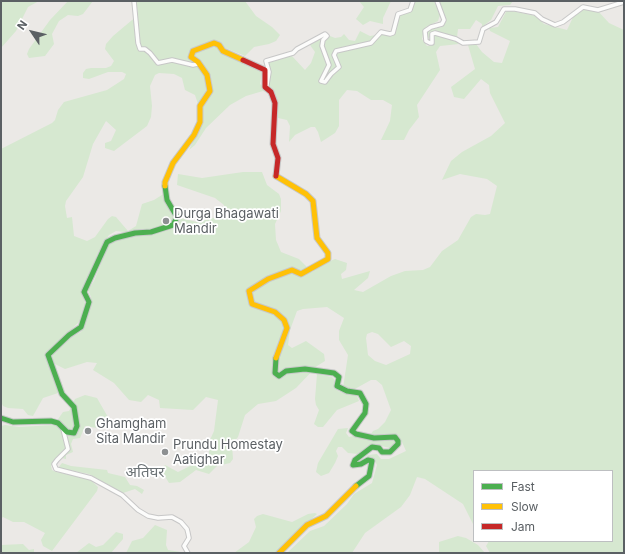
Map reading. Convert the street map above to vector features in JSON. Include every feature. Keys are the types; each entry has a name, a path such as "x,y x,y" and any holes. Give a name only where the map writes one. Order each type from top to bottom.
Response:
{"street":[{"path":"134,1 138,43 140,49 145,49 150,52 158,64 172,60 193,65 198,64"},
{"path":"265,87 270,72 266,61 293,54 297,49 325,34 327,36 323,40 322,46 329,65 321,81 325,82 338,67 334,55 336,51 371,43 381,32 390,34 393,33 398,14 410,10 413,1"},
{"path":"436,1 444,20 442,24 425,30 426,41 430,44 432,43 432,34 435,32 456,38 463,43 479,42 483,29 496,22 504,9 515,9 535,13 542,19 555,25 564,22 583,7 598,10 624,2"},
{"path":"1,418 13,422 51,421 58,423 63,428 74,433 77,426 74,407 62,394 48,355 69,335 81,327 89,302 84,292 107,242 115,238 135,233 151,232 173,225 177,217 167,200 165,182 174,163 194,136 200,122 200,106 210,92 207,75 191,57 193,51 214,43 223,51 265,70 265,87 270,92 275,103 273,144 278,158 277,178 306,194 313,201 317,238 328,253 328,259 301,274 292,270 268,279 249,291 252,304 275,312 284,320 287,328 276,357 275,373 279,376 286,371 305,369 334,373 339,377 337,386 360,393 366,404 365,413 352,431 356,434 374,438 395,437 398,444 390,452 382,452 380,448 372,447 359,456 353,465 361,464 368,460 372,461 369,476 350,490 326,516 307,525 279,553"},
{"path":"63,428 68,449 54,464 56,469 63,472 92,478 122,495 138,510 148,516 172,517 181,522 187,528 189,538 184,546 188,553"}],"green space":[{"path":"1,1 39,1 28,7 16,31 1,48"},
{"path":"68,1 93,1 83,14 78,16 68,15 59,21 52,34 54,44 45,56 29,58 27,54 29,49 50,20"},
{"path":"136,1 245,1 256,16 272,27 280,35 276,41 254,47 245,56 223,47 220,50 262,72 260,84 268,90 268,93 263,91 246,96 230,105 206,128 195,145 189,150 201,124 202,105 210,93 212,83 210,75 206,74 208,90 198,104 195,95 185,90 182,78 174,74 159,73 155,75 150,86 152,106 151,117 147,126 114,151 105,148 105,143 111,141 116,130 106,121 93,144 83,177 66,201 65,206 67,218 72,217 74,236 87,241 95,237 108,219 112,216 116,217 128,231 136,226 142,204 154,200 165,193 165,200 174,215 174,219 171,224 147,230 125,232 116,231 109,235 97,255 91,273 84,296 85,304 81,320 45,355 58,393 43,398 33,416 28,415 23,409 8,408 3,406 1,402 1,149 52,123 55,120 58,110 64,102 107,90 124,79 126,74 122,72 108,72 89,79 83,78 83,73 86,69 106,68 111,66 114,61 105,49 106,44 113,36 138,15"},
{"path":"359,1 391,1 383,18 383,24 370,21 363,25 356,19 364,7"},
{"path":"415,1 434,1 440,15 438,21 426,27 424,30 422,39 427,46 432,45 432,36 435,34 453,39 459,44 440,46 436,52 440,70 417,105 419,117 409,130 404,140 381,140 390,121 392,105 383,100 371,100 357,91 347,90 339,100 339,126 335,133 321,142 315,127 311,127 295,135 289,142 290,126 287,120 278,118 275,100 269,86 271,75 267,63 269,61 292,56 305,70 311,63 315,52 310,45 324,36 321,49 327,67 322,77 323,79 330,68 323,46 326,38 330,36 335,38 341,37 344,34 349,40 355,41 360,31 370,36 383,34 390,36 395,33 399,15 412,9"},
{"path":"438,1 513,1 510,5 498,6 491,20 482,27 482,24 476,20 470,29 458,29 457,37 434,31 428,39 426,33 428,29 442,27 446,22 446,18"},
{"path":"586,8 598,11 609,23 624,30 624,553 490,553 486,546 488,542 613,542 613,470 473,470 473,524 463,504 425,479 417,477 410,495 401,507 365,533 352,553 287,553 310,531 324,526 347,504 354,494 372,483 377,465 375,461 371,460 357,467 368,455 377,454 381,459 389,459 406,451 402,442 397,438 370,436 373,431 378,429 385,422 391,410 382,385 376,380 371,380 353,390 343,388 348,355 339,340 339,331 344,318 327,307 297,311 290,330 288,345 292,348 306,341 324,354 325,361 317,366 296,388 276,401 258,404 245,415 238,437 232,444 233,459 230,463 217,466 209,474 196,470 180,482 169,483 161,470 165,465 178,472 198,462 209,460 209,442 214,431 218,400 206,397 193,410 160,408 159,400 148,395 141,402 129,400 114,383 93,370 97,363 87,362 65,369 55,364 52,357 53,354 67,340 81,332 91,305 91,297 88,290 94,281 109,243 135,236 153,234 165,228 172,228 180,218 197,222 225,215 224,205 215,198 177,185 178,174 202,178 243,172 262,172 267,185 279,194 281,199 281,211 275,224 276,240 281,252 299,259 312,272 321,265 335,259 347,263 346,270 341,274 342,279 370,271 368,278 354,290 363,292 391,276 405,271 423,270 430,267 442,251 458,240 471,217 476,214 490,214 497,186 487,179 460,174 442,180 451,161 462,152 491,136 505,123 490,93 489,85 481,79 464,99 454,97 451,87 475,69 468,45 476,44 482,52 494,62 502,63 510,41 490,31 489,28 498,27 507,10 536,16 544,24 567,30 575,13","holes":["372,332 378,334 391,347 404,341 411,346 410,354 386,365 375,361 368,355 367,334"]},
{"path":"317,374 332,377 334,379 335,389 340,392 357,396 359,401 337,410 323,427 318,427 314,424 319,410 315,399"},
{"path":"85,395 97,398 109,419 103,429 85,426 80,438 73,439 71,444 73,452 66,455 66,459 57,457 51,466 52,470 56,472 89,478 98,487 97,491 52,551 43,546 41,540 45,533 24,522 13,522 3,517 1,519 1,426 5,425 19,427 54,425 63,412 69,411 75,399"},
{"path":"348,428 346,433 349,437 353,436 381,441 390,438 396,441 390,448 373,444 358,454 348,453 342,447 338,447 336,451 338,456 335,463 329,473 321,476 316,472 318,463 338,429"},
{"path":"62,463 71,466 107,470 108,473 125,477 130,485 137,486 144,490 142,494 135,489 123,493 89,474 58,468"},
{"path":"263,514 292,522 308,514 317,514 275,553 234,553 249,542 256,527 254,519 257,516"},
{"path":"155,525 167,530 166,545 168,550 187,553 126,553 132,541 143,538"},
{"path":"116,532 123,534 123,539 111,553 76,553 89,543 96,547 103,545"},
{"path":"458,536 466,538 478,545 485,553 439,553 439,542"},
{"path":"23,544 29,550 34,549 34,553 1,553 1,545"}],"traffic: fast":[{"path":"1,418 13,422 51,421 58,423 67,432 74,433 77,426 74,407 62,394 48,355 69,335 81,327 89,302 84,292 107,242 115,238 135,233 151,232 173,225 177,217 167,200 165,186"},
{"path":"276,358 275,373 279,376 286,371 305,369 334,373 339,377 337,386 347,391 360,393 366,404 365,413 352,431 356,434 374,438 395,437 398,441 398,444 390,452 382,452 379,448 372,447 355,460 353,465 361,464 368,460 372,461 369,476 356,486"}],"traffic: slow":[{"path":"165,186 165,182 173,163 194,135 200,122 200,106 210,91 207,75 198,62 191,57 193,51 214,43 219,45 223,51 243,60"},
{"path":"276,176 306,194 313,201 317,238 328,253 328,259 301,274 292,270 268,279 249,291 252,304 275,312 284,320 287,328 276,358"},
{"path":"279,553 307,525 326,516 356,486"}],"traffic: jam":[{"path":"243,60 265,70 265,87 271,92 275,103 273,144 278,158 276,176"}],"place":[{"name":"Durga Bhagawati Mandir","path":"166,221"},
{"name":"Ghamgham Sita Mandir","path":"88,431"},
{"name":"Prundu Homestay Aatighar","path":"165,452"}],"district":[{"name":"अतिघर","path":"145,472"}]}
